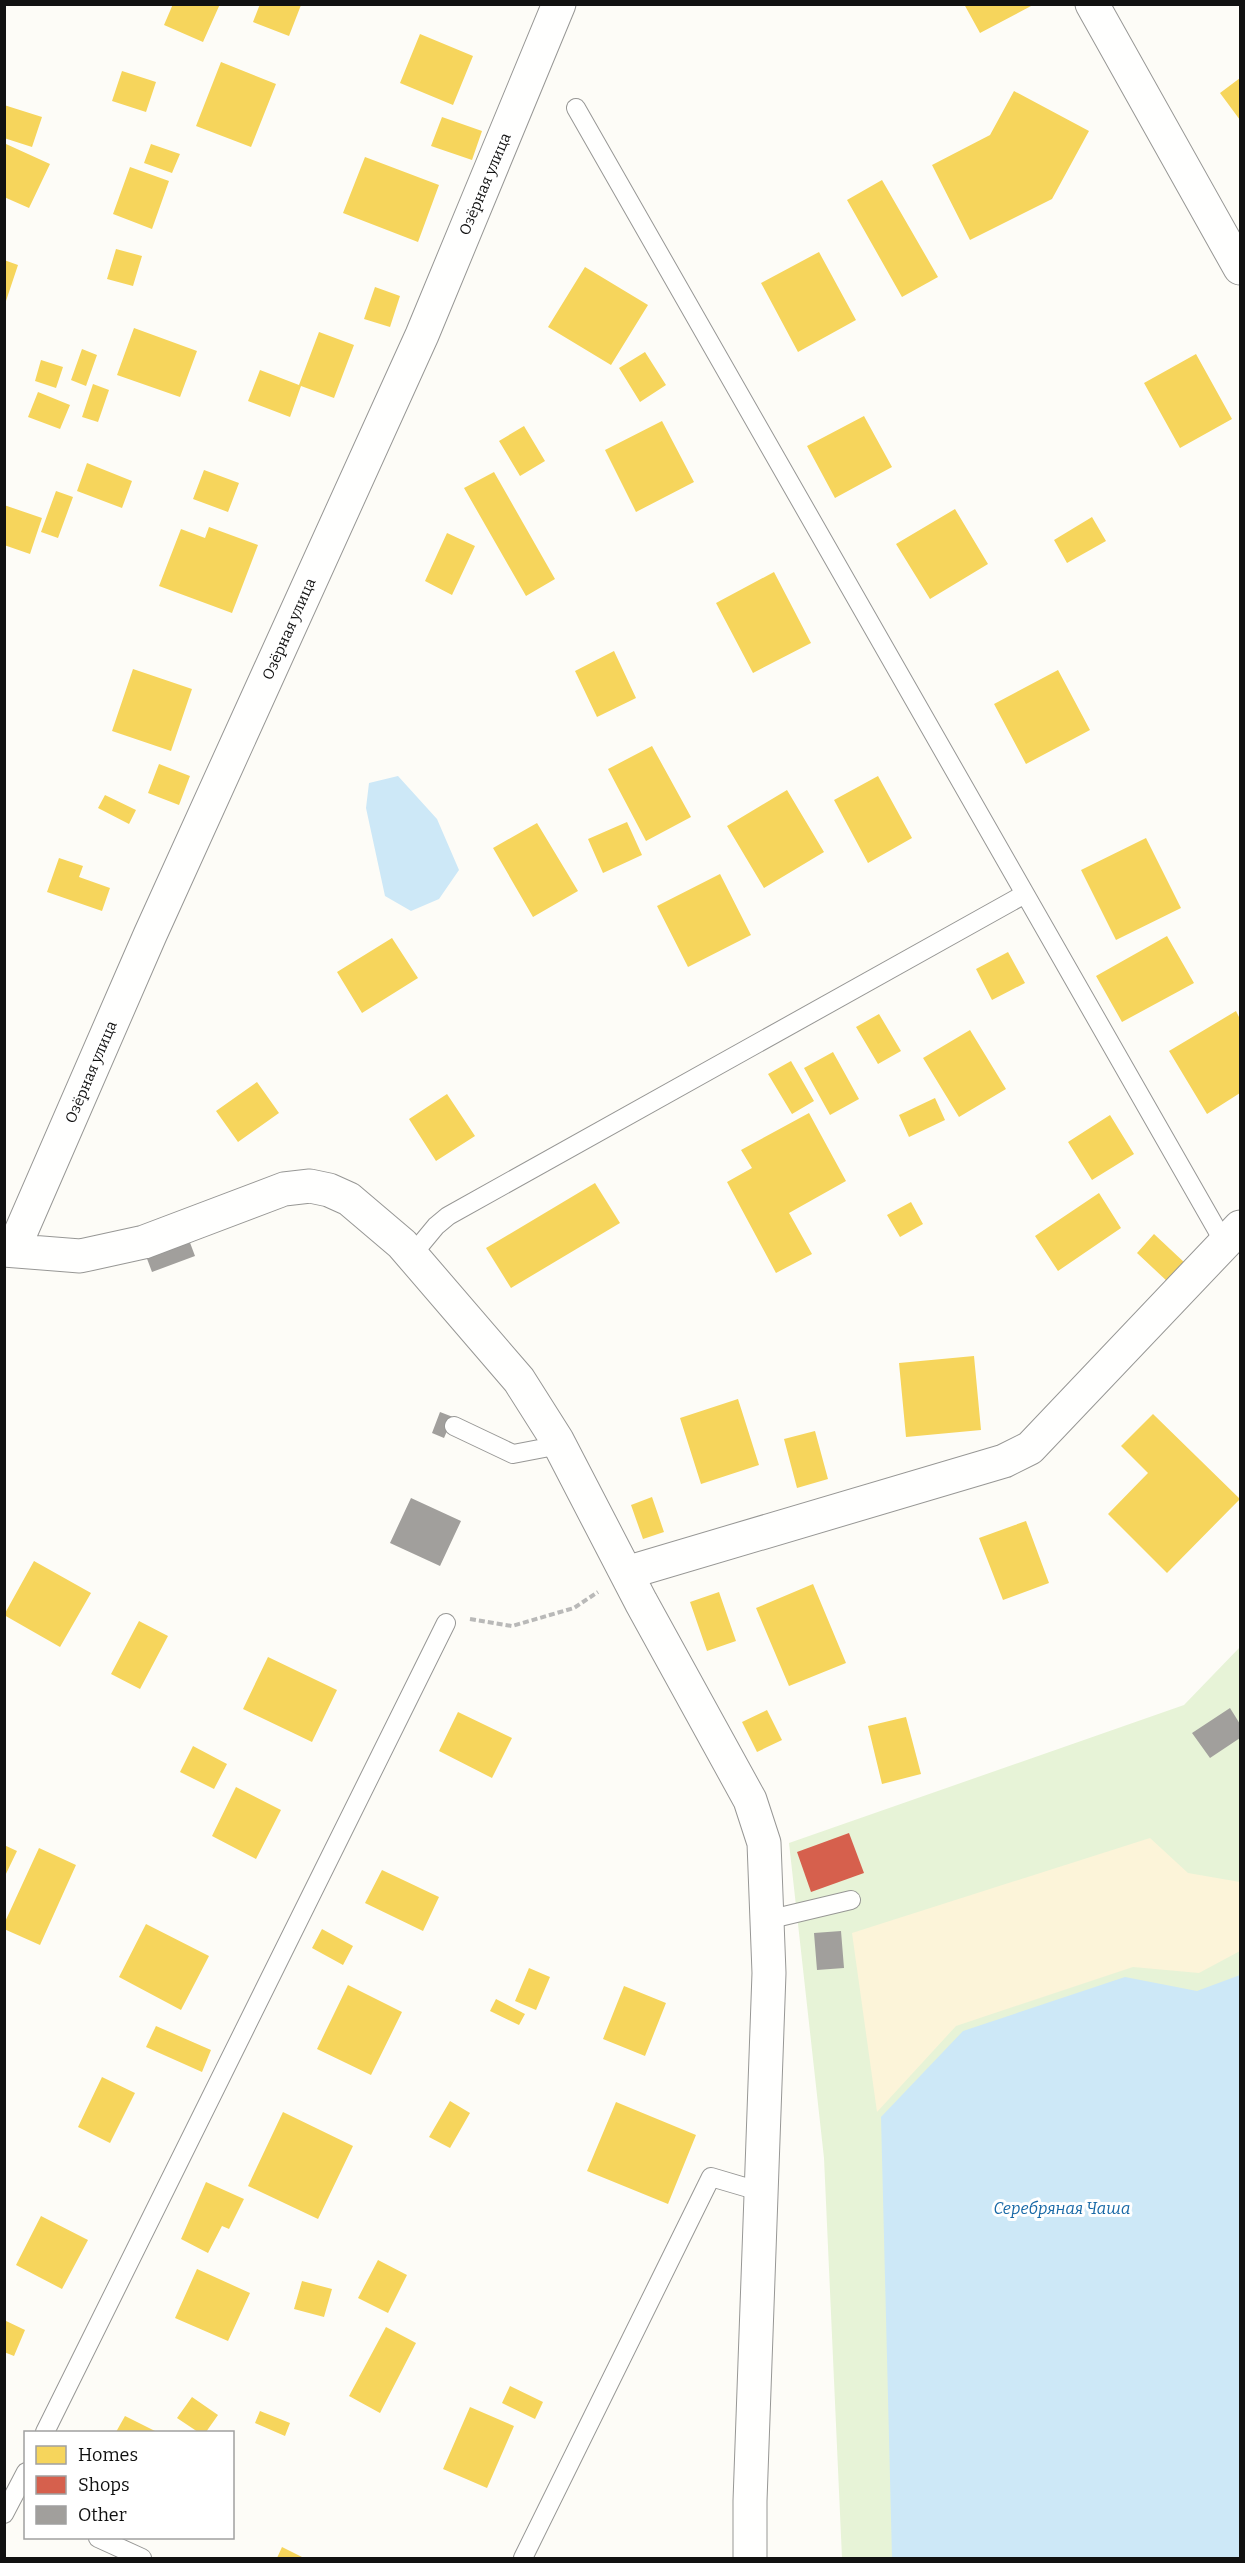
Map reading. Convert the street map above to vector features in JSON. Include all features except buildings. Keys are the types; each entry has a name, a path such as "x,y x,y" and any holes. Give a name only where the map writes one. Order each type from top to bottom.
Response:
{"street":[{"name":"Озёрная улица","path":"9,1250 422,334 560,4"},
{"path":"1092,4 1240,268"},
{"path":"9,1250 80,1256 144,1242 284,1189 310,1186 329,1190 348,1199 412,1255 519,1380 560,1445 626,1573 750,1800 764,1843 769,1973 750,2501 750,2559"},
{"path":"626,1573 1004,1461 1030,1448 1233,1235"}],"lane":[{"path":"576,108 1025,894 1233,1235"},
{"path":"412,1255 436,1226 448,1216 1025,894"},
{"path":"454,1426 513,1454 560,1445"},
{"path":"46,2431 446,1623"},
{"path":"767,1920 851,1900"},
{"path":"523,2559 711,2177 762,2192"},
{"path":"4,2514 24,2476"},
{"path":"100,2539 142,2559"}],"path":[{"path":"446,1623 474,1619 512,1626 574,1608 626,1573"}],"green space":[{"path":"1240,1647 1240,2558 842,2558 824,2158 789,1843 1184,1705"}],"sand":[{"path":"1150,1838 1188,1873 1240,1882 1240,1951 1199,1973 1133,1967 956,2026 877,2112 852,1933"}],"water":[{"path":"398,776 437,819 459,870 439,899 411,911 385,896 366,808 369,783"},
{"name":"Серебряная Чаша","path":"1240,1975 1240,2558 892,2558 881,2117 963,2031 1125,1977 1197,1991"}]}
